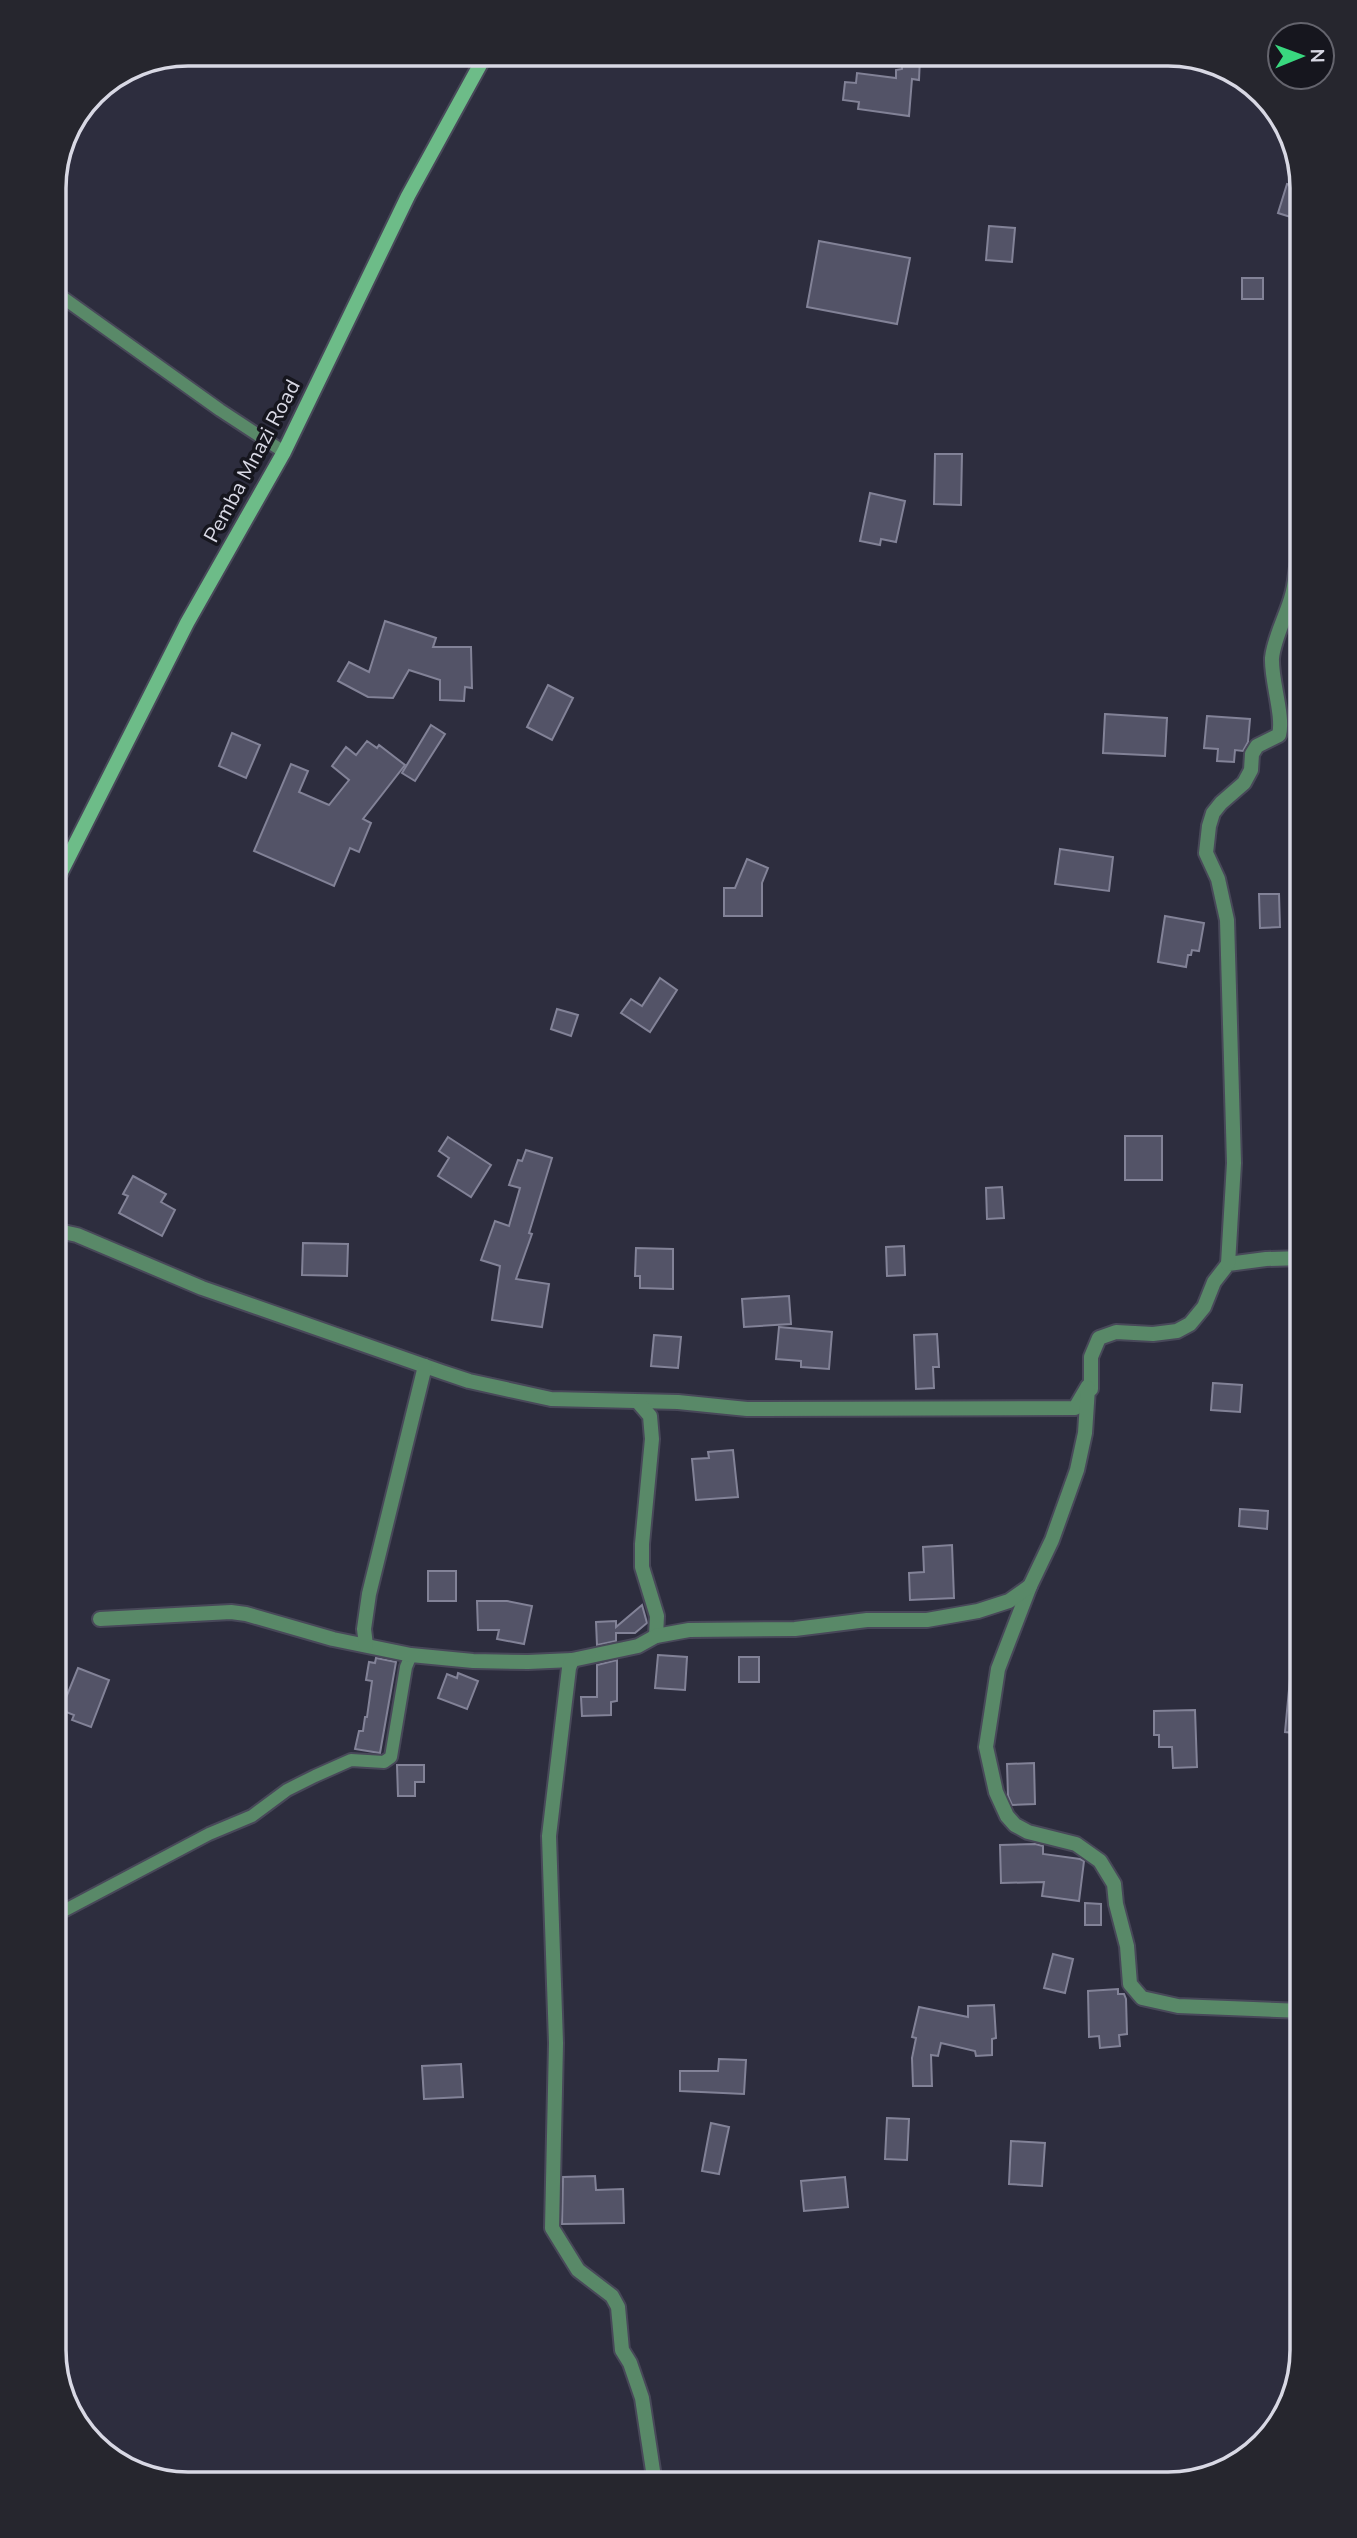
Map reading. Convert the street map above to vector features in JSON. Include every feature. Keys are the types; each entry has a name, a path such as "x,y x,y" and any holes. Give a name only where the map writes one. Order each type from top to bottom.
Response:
{"main road":[{"name":"Pemba Mnazi Road","path":"67,861 187,623 284,452 408,196 479,66"}],"street":[{"path":"1088,1386 1091,1389 1091,1357 1099,1338 1116,1332 1153,1334 1177,1331 1190,1324 1204,1307 1214,1282 1228,1264 1234,1163 1227,920 1218,879 1206,853 1209,826 1221,803 1236,791 1251,770 1252,754 1257,746 1279,735 1272,658 1290,602"},
{"path":"67,1233 78,1235 202,1288 425,1366 469,1381 551,1399 678,1402 747,1409 1075,1408 1088,1386"},
{"path":"1228,1264 1290,1258"},
{"path":"366,1644 364,1629 369,1594 425,1366"},
{"path":"1088,1386 1085,1433 1077,1470 1052,1540 1030,1586 998,1669 986,1747 996,1792 1007,1816 1015,1825 1028,1832 1076,1844 1100,1861 1114,1884 1116,1904 1127,1946 1130,1984 1142,1998 1178,2006 1290,2010"},
{"path":"638,1402 650,1416 652,1439 642,1567 657,1616 656,1636"},
{"path":"100,1619 230,1612 246,1614 333,1639 411,1655 514,1662 572,1660 638,1646 656,1636 689,1630 795,1629 867,1620 927,1620 978,1611 1009,1601 1030,1586"},
{"path":"572,1660 548,1836 556,2043 552,2228 578,2270 612,2295 618,2306 622,2350 630,2363 642,2398 653,2471"}],"lane":[{"path":"67,301 284,452"},
{"path":"66,1910 209,1835 252,1816 288,1790 314,1776 351,1760 384,1762 391,1757 406,1667 411,1655"}],"building":[{"path":"902,67 920,67 919,80 912,79 909,116 858,109 859,102 843,100 845,82 856,83 857,73 896,78 896,70"},
{"path":"1287,184 1290,185 1290,217 1278,213"},
{"path":"989,226 1015,228 1012,262 986,260"},
{"path":"819,241 910,258 897,324 807,307"},
{"path":"1242,278 1263,278 1263,299 1242,299"},
{"path":"935,454 962,454 961,505 934,504"},
{"path":"870,493 905,501 896,542 881,539 880,545 860,541"},
{"path":"385,621 436,638 433,647 471,647 472,688 465,687 464,701 440,700 440,680 409,670 393,698 368,697 338,681 349,662 369,672"},
{"path":"548,685 573,698 552,740 527,727"},
{"path":"1105,714 1167,718 1165,756 1103,753"},
{"path":"1207,716 1250,719 1248,742 1243,751 1235,750 1234,762 1217,761 1218,749 1204,748"},
{"path":"431,725 445,734 415,781 402,773"},
{"path":"232,733 260,745 246,778 219,766"},
{"path":"367,741 377,748 379,745 405,765 363,819 371,823 359,852 350,848 334,886 254,851 291,764 308,771 299,792 329,805 349,780 332,766 346,747 356,755"},
{"path":"1060,849 1113,857 1109,891 1055,884"},
{"path":"747,859 768,868 762,883 762,916 724,916 724,888 735,888"},
{"path":"1259,894 1279,894 1280,927 1260,928"},
{"path":"1165,916 1204,923 1199,951 1192,950 1191,955 1188,955 1186,967 1158,962"},
{"path":"660,978 677,990 650,1032 621,1013 631,999 642,1006"},
{"path":"557,1009 578,1015 571,1036 551,1029"},
{"path":"1125,1136 1162,1136 1162,1180 1125,1180"},
{"path":"448,1137 491,1165 471,1197 438,1176 449,1158 439,1151"},
{"path":"526,1150 552,1158 529,1233 532,1234 516,1279 549,1284 542,1327 492,1320 500,1266 481,1260 495,1221 509,1226 520,1188 509,1185 518,1160 522,1161"},
{"path":"133,1176 166,1194 161,1202 175,1210 162,1236 119,1213 128,1196 123,1194"},
{"path":"1002,1187 1004,1218 987,1219 986,1188"},
{"path":"303,1243 348,1244 347,1276 302,1275"},
{"path":"904,1246 905,1275 887,1276 886,1247"},
{"path":"636,1248 673,1249 673,1289 640,1288 640,1276 635,1276"},
{"path":"789,1296 791,1324 744,1327 742,1299"},
{"path":"779,1327 832,1332 829,1369 801,1367 801,1361 776,1359"},
{"path":"937,1334 939,1367 933,1367 934,1388 916,1389 914,1335"},
{"path":"654,1335 681,1337 678,1368 651,1366"},
{"path":"1213,1383 1242,1385 1240,1412 1211,1410"},
{"path":"733,1450 738,1497 696,1500 692,1459 709,1458 708,1452"},
{"path":"1240,1509 1268,1511 1267,1529 1239,1526"},
{"path":"952,1545 954,1598 910,1600 909,1573 924,1572 923,1547"},
{"path":"428,1571 456,1571 456,1601 428,1601"},
{"path":"477,1601 507,1601 532,1606 524,1644 497,1639 499,1630 478,1630"},
{"path":"642,1605 647,1623 635,1633 616,1633 616,1641 597,1645 596,1622 616,1621 616,1627"},
{"path":"658,1655 687,1657 685,1690 655,1688"},
{"path":"739,1657 759,1657 759,1682 739,1682"},
{"path":"376,1658 396,1662 380,1753 355,1749 359,1731 363,1731 367,1717 372,1681 366,1680 369,1662 375,1663"},
{"path":"617,1660 617,1701 611,1702 611,1715 582,1716 581,1697 597,1697 597,1665"},
{"path":"78,1668 109,1680 91,1727 72,1720 74,1715 66,1712 66,1697"},
{"path":"458,1673 478,1681 467,1709 438,1698 447,1674 457,1678"},
{"path":"1290,1679 1290,1733 1285,1732"},
{"path":"1195,1710 1197,1767 1173,1768 1172,1747 1159,1747 1159,1735 1154,1735 1154,1711"},
{"path":"1034,1763 1035,1804 1012,1805 1008,1796 1007,1764"},
{"path":"397,1765 424,1765 424,1782 415,1782 415,1796 398,1796"},
{"path":"1000,1845 1043,1846 1043,1854 1084,1861 1079,1901 1042,1896 1044,1882 1001,1883"},
{"path":"1085,1903 1101,1904 1101,1925 1085,1925"},
{"path":"1053,1954 1073,1959 1065,1993 1044,1988"},
{"path":"1118,1989 1118,1994 1124,1994 1126,1999 1127,2034 1119,2035 1120,2046 1100,2048 1099,2036 1089,2037 1088,1991"},
{"path":"994,2005 996,2038 992,2039 992,2055 976,2056 975,2051 941,2043 938,2056 931,2055 932,2086 913,2086 912,2058 916,2038 912,2037 919,2007 968,2017 968,2006"},
{"path":"719,2059 746,2060 744,2094 680,2091 680,2071 718,2071"},
{"path":"461,2064 463,2097 424,2099 422,2066"},
{"path":"887,2118 909,2119 907,2160 885,2159"},
{"path":"711,2123 729,2127 719,2174 702,2171"},
{"path":"1011,2141 1045,2143 1042,2186 1009,2184"},
{"path":"595,2176 596,2190 623,2189 624,2223 562,2224 563,2177"},
{"path":"845,2177 848,2207 804,2211 801,2181"}]}
